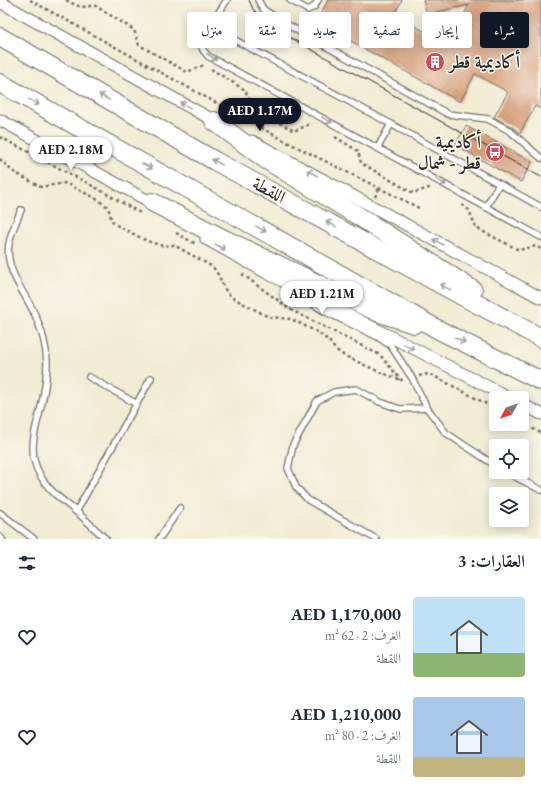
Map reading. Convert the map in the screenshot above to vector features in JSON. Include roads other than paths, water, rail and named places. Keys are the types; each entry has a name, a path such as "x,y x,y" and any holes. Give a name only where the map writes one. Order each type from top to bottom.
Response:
{"main road":[{"name":"اللقطة","path":"0,37 215,161 541,338"},
{"path":"0,83 440,330 514,366 541,381"},
{"path":"214,121 265,159 411,250 541,335"},
{"path":"152,202 241,247 377,312 396,319 440,330"}],"street":[{"name":"اللقطة","path":"0,2 214,121 330,182 541,298"},
{"path":"0,120 152,202 208,241 496,391"},
{"path":"529,408 541,414"}],"lane":[{"path":"219,12 227,0"},
{"path":"258,0 263,9 286,24 448,114 488,119 510,131 541,158"},
{"path":"290,0 308,10 314,7 318,0"},
{"path":"237,41 541,207"},
{"path":"202,48 208,56 378,147 541,237"},
{"path":"378,147 390,124"},
{"path":"486,207 499,184"},
{"path":"22,210 9,244 8,256 11,269 38,322 47,359 47,376 44,395 33,438 32,452 37,470 44,482 54,494 106,539"},
{"path":"265,272 326,312 378,337 391,346 412,378 428,408 446,433 489,461"},
{"path":"89,377 137,404"},
{"path":"76,512 151,378"},
{"path":"376,539 308,500 296,487 288,468 293,445 317,401 334,392 356,389 380,402 400,409 428,408"},
{"path":"520,479 541,490"},
{"path":"159,539 180,508"},
{"path":"0,513 34,539"}],"tram line":[{"path":"249,0 253,9 269,26 541,177"}],"place":[{"name":"أكاديمية قطر","path":"435,62"},
{"name":"أكاديمية قطر - شمال","path":"495,152"}]}
